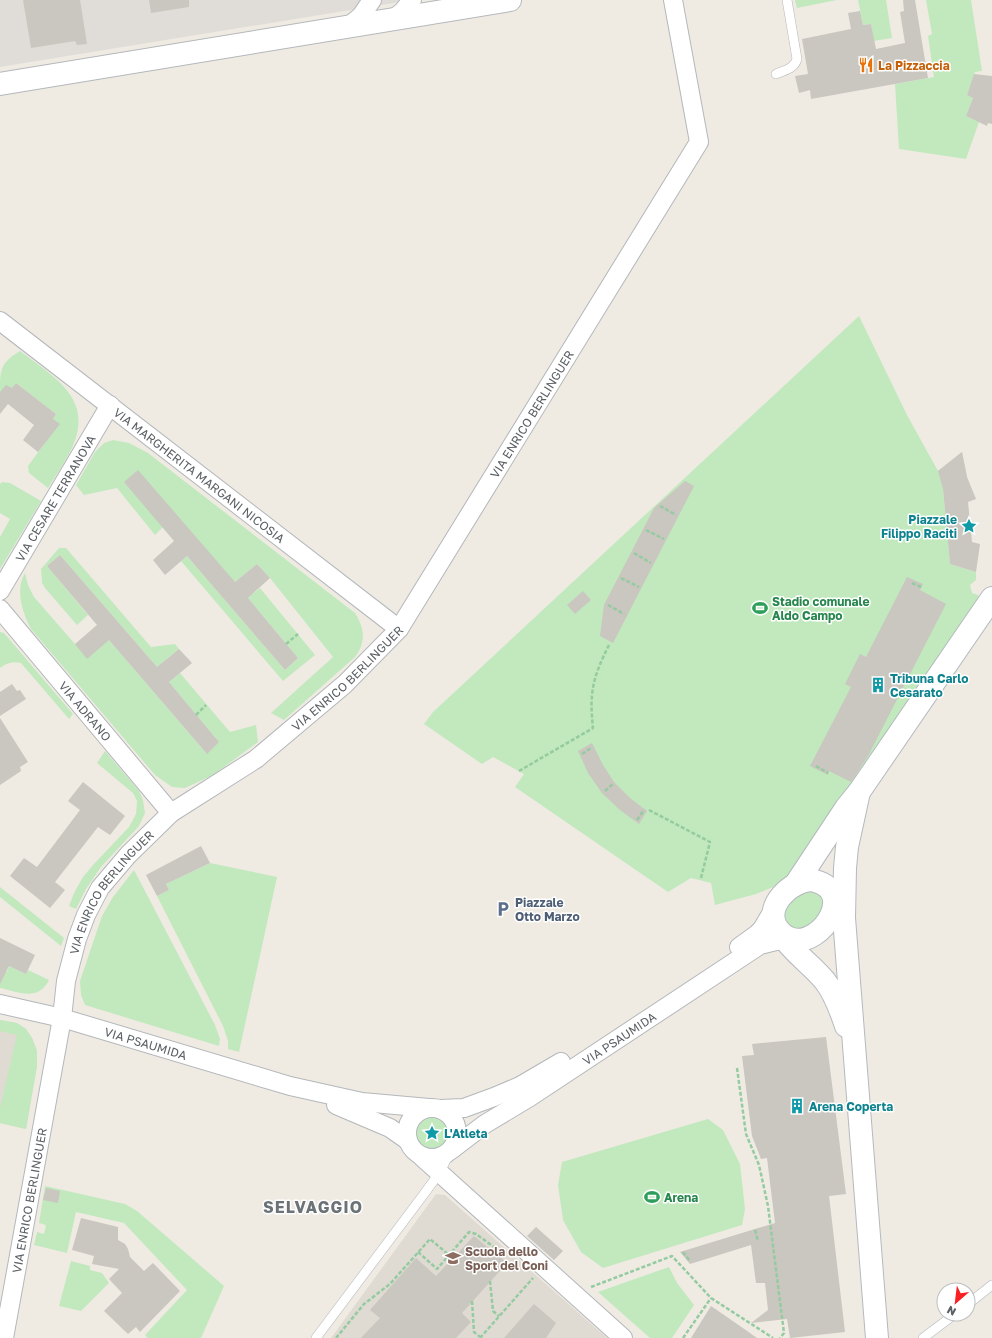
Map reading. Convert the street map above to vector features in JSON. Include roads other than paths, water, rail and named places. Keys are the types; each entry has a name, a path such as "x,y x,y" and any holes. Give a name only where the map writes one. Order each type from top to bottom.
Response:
{"main road":[{"path":"0,84 499,1"},
{"path":"854,1050 839,1006 825,982 785,937 775,923 773,915 775,907 779,899 795,885 846,808 859,792 991,600"},
{"path":"859,792 847,847 839,905 854,1050 877,1338"},
{"path":"795,885 805,881 817,881 828,888 839,905"},
{"path":"785,937 800,940 809,938 825,924 839,905"}],"street":[{"path":"349,26 361,16 372,0"},
{"path":"393,19 403,11 412,0"},
{"name":"VIA ENRICO BERLINGUER","path":"4,1338 62,1018 66,981 77,939 86,915 100,888 128,855 171,813 256,759 345,684 399,629 699,142 673,0"},
{"name":"VIA MARGHERITA MARGANI NICOSIA","path":"0,320 399,629"},
{"name":"VIA CESARE TERRANOVA","path":"0,591 110,405"},
{"name":"VIA ADRANO","path":"0,610 171,813"},
{"name":"VIA PSAUMIDA","path":"0,1004 62,1018 290,1086 362,1102 435,1109 464,1108 520,1086 551,1069 757,934 775,907"},
{"name":"VIA PSAUMIDA","path":"451,1150 485,1124 530,1097 760,946 785,937"},
{"path":"290,1086 390,1128 407,1140"},
{"path":"422,1157 430,1159 438,1158 451,1150 457,1137 455,1123 446,1112 435,1109 422,1109 416,1113 407,1125 406,1133 410,1147 422,1157 440,1172 623,1338"}],"lane":[{"path":"776,74 792,68 797,59 787,0"},
{"path":"316,1338 440,1172 451,1150"},
{"path":"976,1298 992,1285"},
{"path":"924,1338 945,1322"}],"place":[{"name":"La Pizzaccia","path":"866,65"},
{"name":"Piazzale Filippo Raciti","path":"969,526"},
{"name":"Stadio comunale Aldo Campo","path":"760,608"},
{"name":"Tribuna Carlo Cesarato","path":"878,685"},
{"name":"Piazzale Otto Marzo","path":"503,909"},
{"name":"Arena Coperta","path":"797,1106"},
{"name":"L'Atleta","path":"432,1133"},
{"name":"Arena","path":"652,1197"},
{"name":"Scuola dello Sport del Coni","path":"453,1258"}],"district":[{"name":"SELVAGGIO","path":"313,1207"}]}
